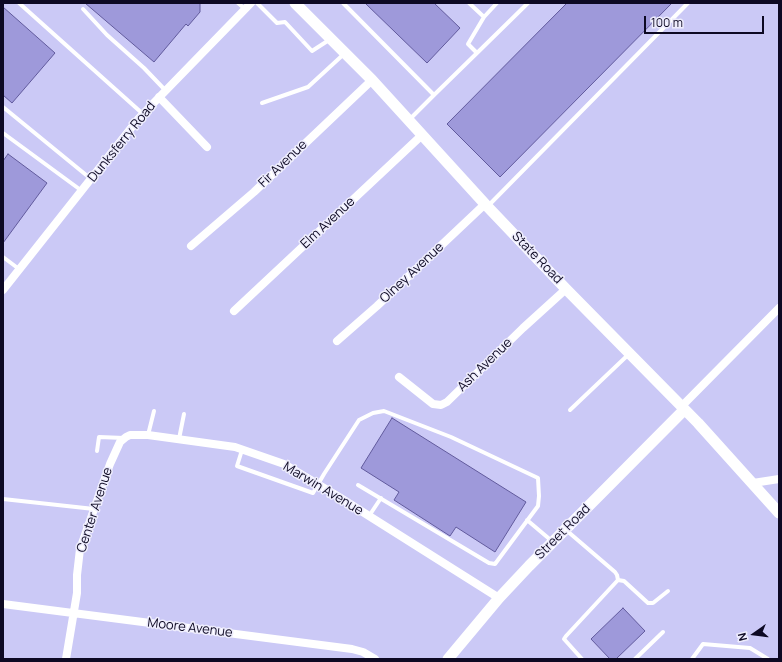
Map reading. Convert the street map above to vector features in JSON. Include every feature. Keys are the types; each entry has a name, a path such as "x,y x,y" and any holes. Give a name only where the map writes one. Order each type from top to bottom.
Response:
{"main road":[{"name":"State Road","path":"295,3 372,80 486,205 683,408 754,483 779,513"},
{"name":"Street Road","path":"448,659 499,598 683,408"}],"street":[{"name":"Dunksferry Road","path":"3,290 143,114 248,6"},
{"name":"Fir Avenue","path":"191,246 254,192 372,80"},
{"path":"159,97 206,147"},
{"name":"Elm Avenue","path":"234,311 422,135"},
{"name":"Olney Avenue","path":"337,341 486,205"},
{"name":"Ash Avenue","path":"400,377 433,404 441,405 447,402 523,328 566,289"},
{"name":"Street Road","path":"683,408 779,308"},
{"name":"Marwin Avenue","path":"125,437 148,435 226,446 242,449 284,464 499,598"},
{"name":"Center Avenue","path":"66,659 77,593 77,575 80,549 110,464 120,442 125,437"},
{"path":"754,483 779,479"},
{"name":"Moore Avenue","path":"3,604 352,649 363,652 375,659"}],"lane":[{"path":"19,3 143,114"},
{"path":"238,3 248,6"},
{"path":"257,3 277,23 285,22 312,51 331,38"},
{"path":"342,3 434,95"},
{"path":"469,3 484,17"},
{"path":"477,53 468,44 484,17 497,3"},
{"path":"408,120 528,3"},
{"path":"486,205 688,3"},
{"path":"83,9 107,35 144,68 166,91"},
{"path":"262,103 308,87 345,53"},
{"path":"3,107 91,180"},
{"path":"3,133 82,191"},
{"path":"3,257 20,269"},
{"path":"570,410 629,354"},
{"path":"148,435 154,411"},
{"path":"242,449 238,466 313,493 359,420 384,411 451,437 538,478 539,496 538,506 495,564 489,564 358,485"},
{"path":"179,440 184,414"},
{"path":"97,451 99,437 125,437"},
{"path":"369,516 381,498"},
{"path":"3,499 94,509"},
{"path":"527,520 553,542"},
{"path":"566,530 615,572 618,580"},
{"path":"618,580 624,581 648,603 653,603 668,591"},
{"path":"582,659 564,639 618,580"},
{"path":"635,659 664,632"},
{"path":"692,659 703,644 750,648 768,659"}],"building":[{"path":"85,3 200,3 200,12 188,26 186,24 154,62"},
{"path":"365,3 434,3 460,28 427,63"},
{"path":"567,3 672,3 500,177 447,124"},
{"path":"3,7 55,53 12,103 3,95"},
{"path":"8,154 47,183 3,243 3,161"},
{"path":"392,418 526,502 495,552 456,527 450,536 394,500 399,492 361,468"},
{"path":"623,608 645,631 616,659 610,659 591,639"}]}
